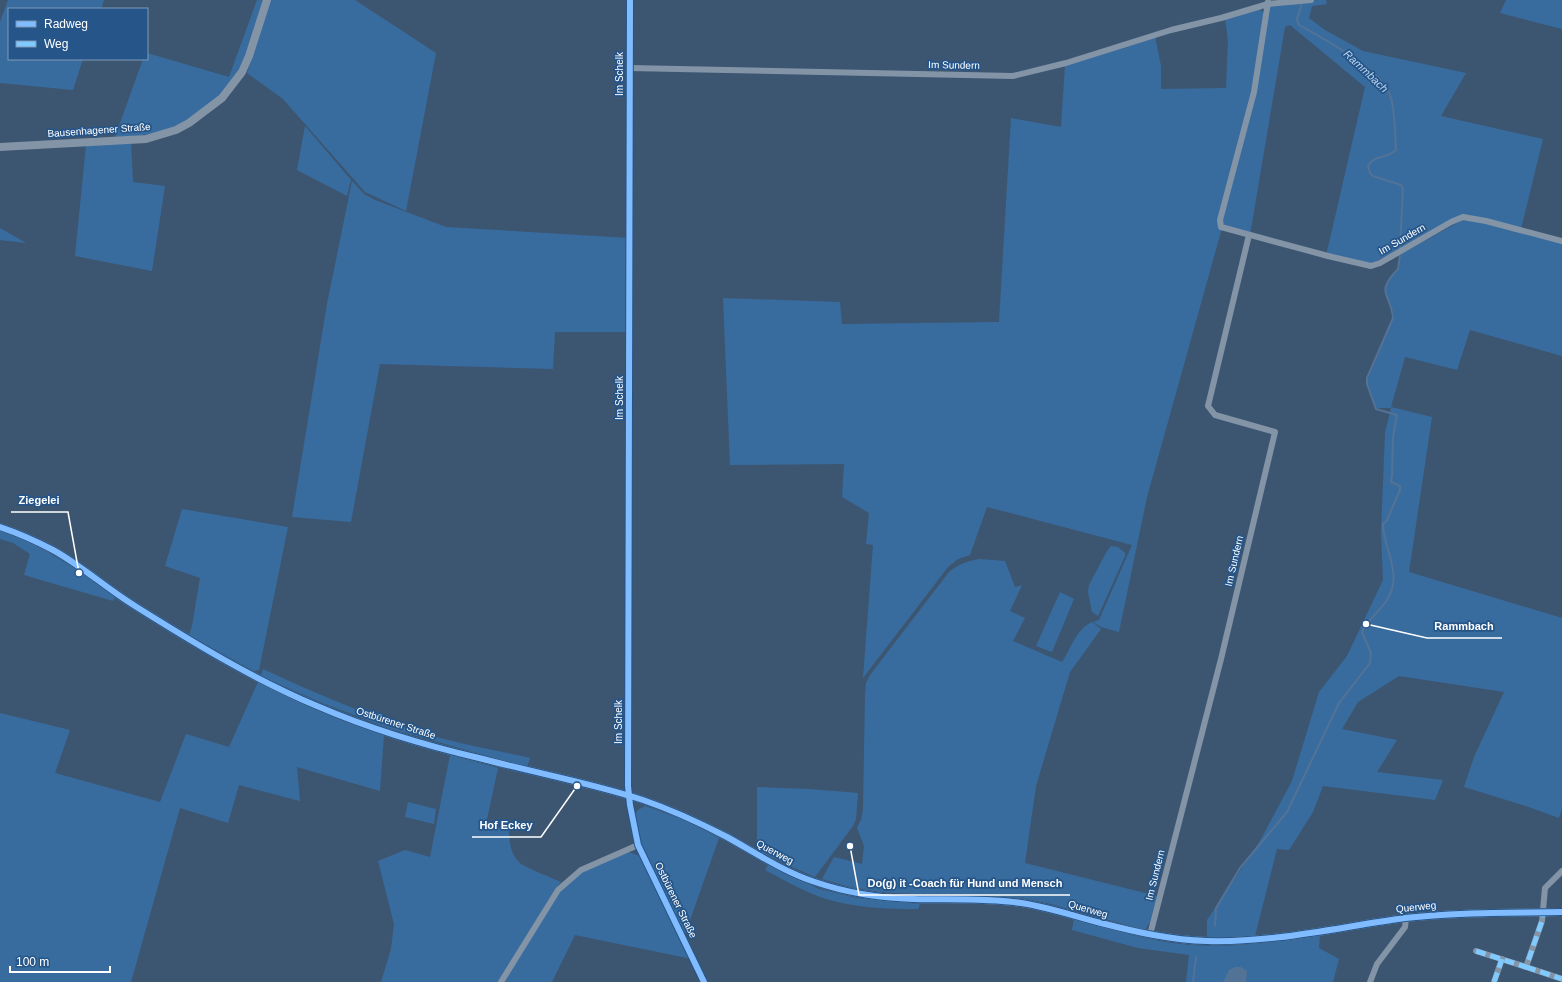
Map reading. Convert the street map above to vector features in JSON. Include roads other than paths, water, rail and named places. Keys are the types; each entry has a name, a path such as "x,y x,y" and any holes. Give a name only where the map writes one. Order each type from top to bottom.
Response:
{"street":[{"name":"Bausenhagener Straße","path":"0,147 146,139 171,132 189,123 222,98 242,72 249,56 267,0"},
{"name":"Im Schelk","path":"628,796 630,0"},
{"path":"1268,2 1311,0"},
{"name":"Im Sundern","path":"629,68 1013,76 1066,63 1171,30 1220,18 1268,2 1254,92 1220,220 1221,227 1249,236 1371,266 1380,263 1451,222 1463,217 1486,221 1562,241"},
{"name":"Im Sundern","path":"1150,935 1221,659 1275,432 1215,415 1208,406 1249,236"},
{"name":"Ostbürener Straße","path":"0,527 18,533 54,550 131,604 246,673 318,706 399,736 477,758 602,788 628,796 638,845 704,982"},
{"name":"Querweg","path":"628,796 649,802 685,817 800,876 848,892 911,899 972,899 1018,902 1046,907 1150,935 1202,941 1233,942 1265,940 1406,918 1461,913 1562,912"},
{"path":"501,982 558,890 581,870 638,845"},
{"path":"1526,967 1542,921 1545,888 1562,871"},
{"path":"1370,982 1377,964 1405,927 1406,918"},
{"path":"1476,951 1562,979"},
{"path":"1494,982 1502,959"}],"waterway":[{"name":"Rammbach","path":"1302,3 1297,19 1299,25 1323,38 1365,66 1386,88 1391,98 1396,150 1389,155 1377,158 1368,166 1370,173 1373,176 1402,186 1400,247"},
{"name":"Rammbach","path":"1215,926 1216,908 1240,868 1287,812 1339,703 1370,663 1371,653 1362,632 1385,603 1392,589 1394,579 1393,570 1383,524 1387,520 1400,490 1400,486 1391,482 1393,437 1397,415 1376,409 1367,384 1367,378 1393,318 1385,289 1391,277 1398,269 1400,256"},
{"name":"Rammbach","path":"1193,982 1196,957"}],"place":[{"name":"Ziegelei","path":"79,573"},
{"name":"Rammbach","path":"1366,624"},
{"name":"Hof Eckey","path":"577,786"},
{"name":"Do(g) it -Coach für Hund und Mensch","path":"850,846"}]}
